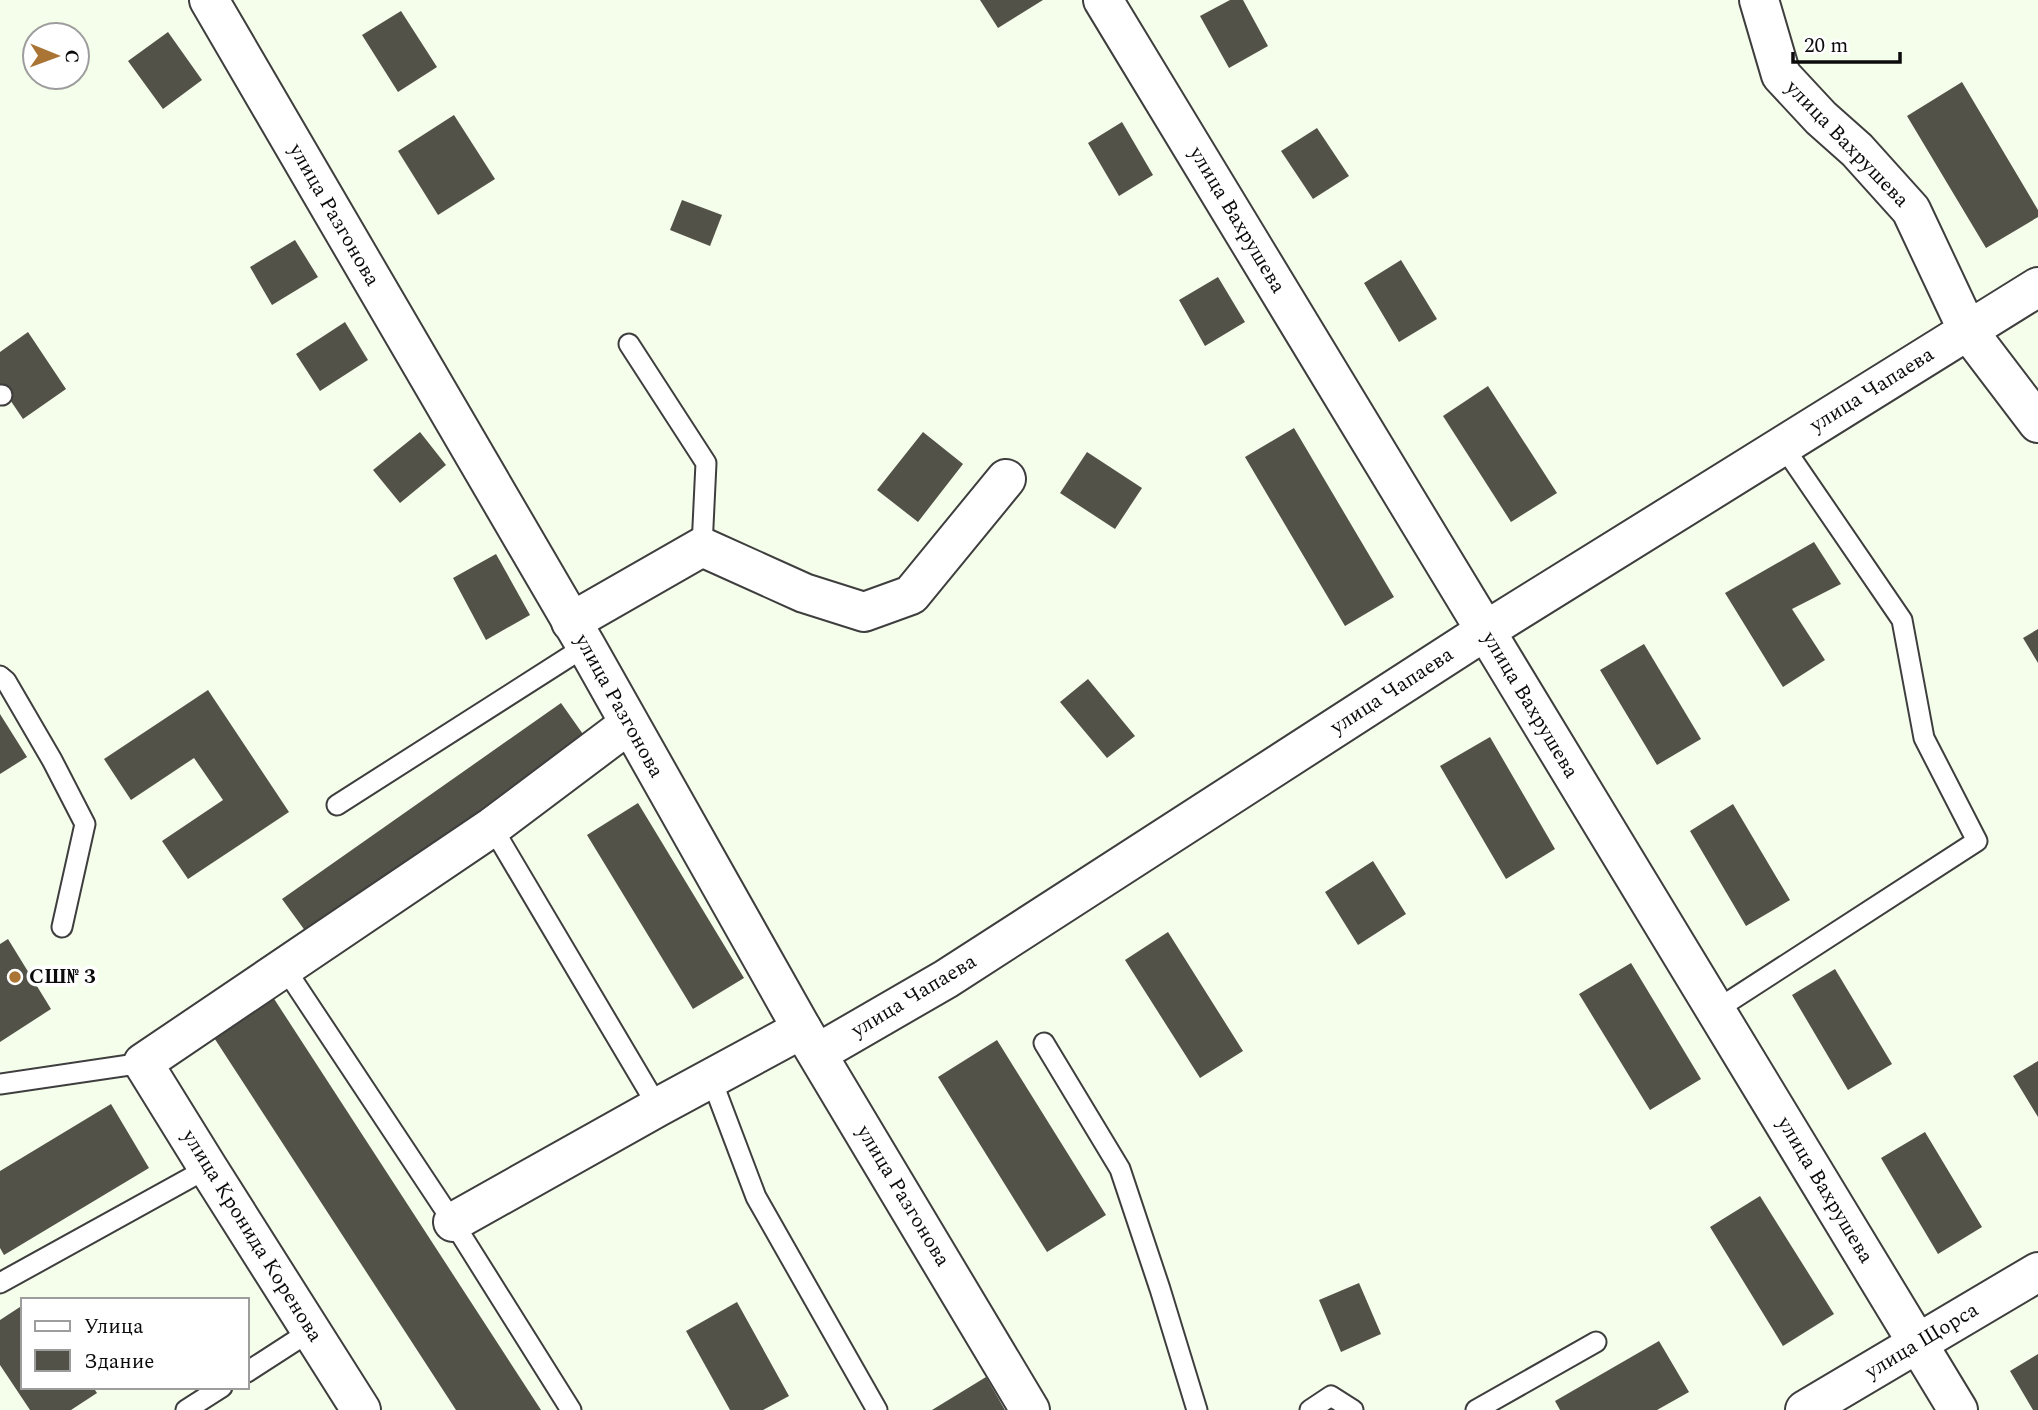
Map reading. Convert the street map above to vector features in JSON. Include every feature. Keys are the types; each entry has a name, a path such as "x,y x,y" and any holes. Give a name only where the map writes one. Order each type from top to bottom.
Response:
{"street":[{"name":"улица Разгонова","path":"209,0 579,634 810,1041 1030,1410"},
{"name":"улица Вахрушева","path":"1103,0 1958,1410"},
{"name":"улица Вахрушева","path":"1759,0 1781,75 1821,118 1857,150 1911,210 1968,331 2038,423"},
{"name":"улица Чапаева","path":"453,1222 711,1078 810,1041 946,979 1485,631 2038,287"},
{"path":"579,634 702,547 804,593 864,612 911,595 1006,480"},
{"path":"143,1063 492,827 629,724"},
{"name":"улица Кронида Коренова","path":"143,1063 361,1410"},
{"name":"улица Щорса","path":"1805,1410 2038,1272"}],"lane":[{"path":"629,344 706,463 702,547"},
{"path":"1716,1010 1977,841 1924,738 1902,620 1783,446"},
{"path":"337,805 579,634"},
{"path":"0,676 6,681 52,760 85,824 62,927"},
{"path":"492,827 658,1107"},
{"path":"284,967 453,1222 571,1410"},
{"path":"1044,1043 1120,1169 1197,1410"},
{"path":"0,1083 143,1063"},
{"path":"711,1078 756,1197 877,1410"},
{"path":"1,1280 208,1168"},
{"path":"248,1370 312,1330"},
{"path":"1476,1410 1596,1342"},
{"path":"186,1410 219,1389"},
{"path":"1310,1410 1331,1396 1353,1410"}],"building":[{"path":"980,0 1043,0 998,28"},
{"path":"1230,0 1243,0 1268,46 1229,68 1200,16"},
{"path":"401,11 437,67 398,92 362,35"},
{"path":"168,32 202,80 163,109 128,61"},
{"path":"1962,82 2038,210 2038,217 1986,248 1907,116"},
{"path":"454,115 495,179 438,215 398,151"},
{"path":"1122,122 1153,175 1119,196 1088,143"},
{"path":"1317,128 1349,176 1313,199 1281,151"},
{"path":"682,200 722,215 710,246 670,230"},
{"path":"295,240 318,277 272,305 250,267"},
{"path":"1401,260 1437,319 1399,342 1364,283"},
{"path":"1218,277 1245,322 1205,346 1179,300"},
{"path":"345,322 368,360 320,391 296,354"},
{"path":"28,332 66,389 23,419 0,385 0,352"},
{"path":"1488,386 1557,493 1511,522 1443,416"},
{"path":"1294,428 1394,597 1345,626 1245,457"},
{"path":"420,432 446,465 400,503 373,470"},
{"path":"923,432 963,464 918,522 877,490"},
{"path":"1087,452 1142,488 1115,529 1060,493"},
{"path":"1814,542 1841,584 1792,609 1825,660 1783,687 1725,593"},
{"path":"496,554 530,615 486,640 453,578"},
{"path":"2038,629 2038,663 2023,638"},
{"path":"1644,644 1701,739 1657,765 1600,670"},
{"path":"1088,679 1135,736 1107,758 1060,702"},
{"path":"208,690 289,812 188,879 162,841 223,800 194,758 131,800 104,759"},
{"path":"561,703 585,737 306,932 282,899"},
{"path":"0,714 27,757 0,774"},
{"path":"1490,737 1555,849 1506,879 1440,766"},
{"path":"638,803 744,978 693,1009 587,835"},
{"path":"1733,804 1790,900 1746,926 1690,831"},
{"path":"1373,861 1406,914 1358,945 1325,892"},
{"path":"1168,932 1243,1051 1200,1078 1125,960"},
{"name":"СШ№ 3","path":"8,939 51,1009 0,1042 0,944"},
{"path":"1631,963 1701,1079 1650,1110 1579,994"},
{"path":"1835,969 1892,1064 1848,1090 1792,995"},
{"path":"269,991 541,1410 456,1410 209,1030"},
{"path":"997,1040 1106,1215 1047,1252 938,1077"},
{"path":"2038,1061 2038,1117 2013,1076"},
{"path":"111,1104 149,1168 4,1255 0,1248 0,1171"},
{"path":"1925,1132 1982,1227 1938,1254 1881,1158"},
{"path":"1760,1196 1834,1314 1783,1346 1710,1227"},
{"path":"1359,1283 1381,1334 1341,1352 1319,1300"},
{"path":"737,1302 789,1396 763,1410 730,1410 686,1331"},
{"path":"21,1306 21,1389 94,1389 97,1393 71,1410 30,1410 0,1365 0,1320"},
{"path":"1659,1341 1689,1392 1657,1410 1560,1410 1555,1401"},
{"path":"2038,1354 2038,1410 2033,1410 2010,1371"},
{"path":"986,1377 1005,1410 932,1410"}],"place":[{"name":"СШ№ 3","path":"15,977"}]}
